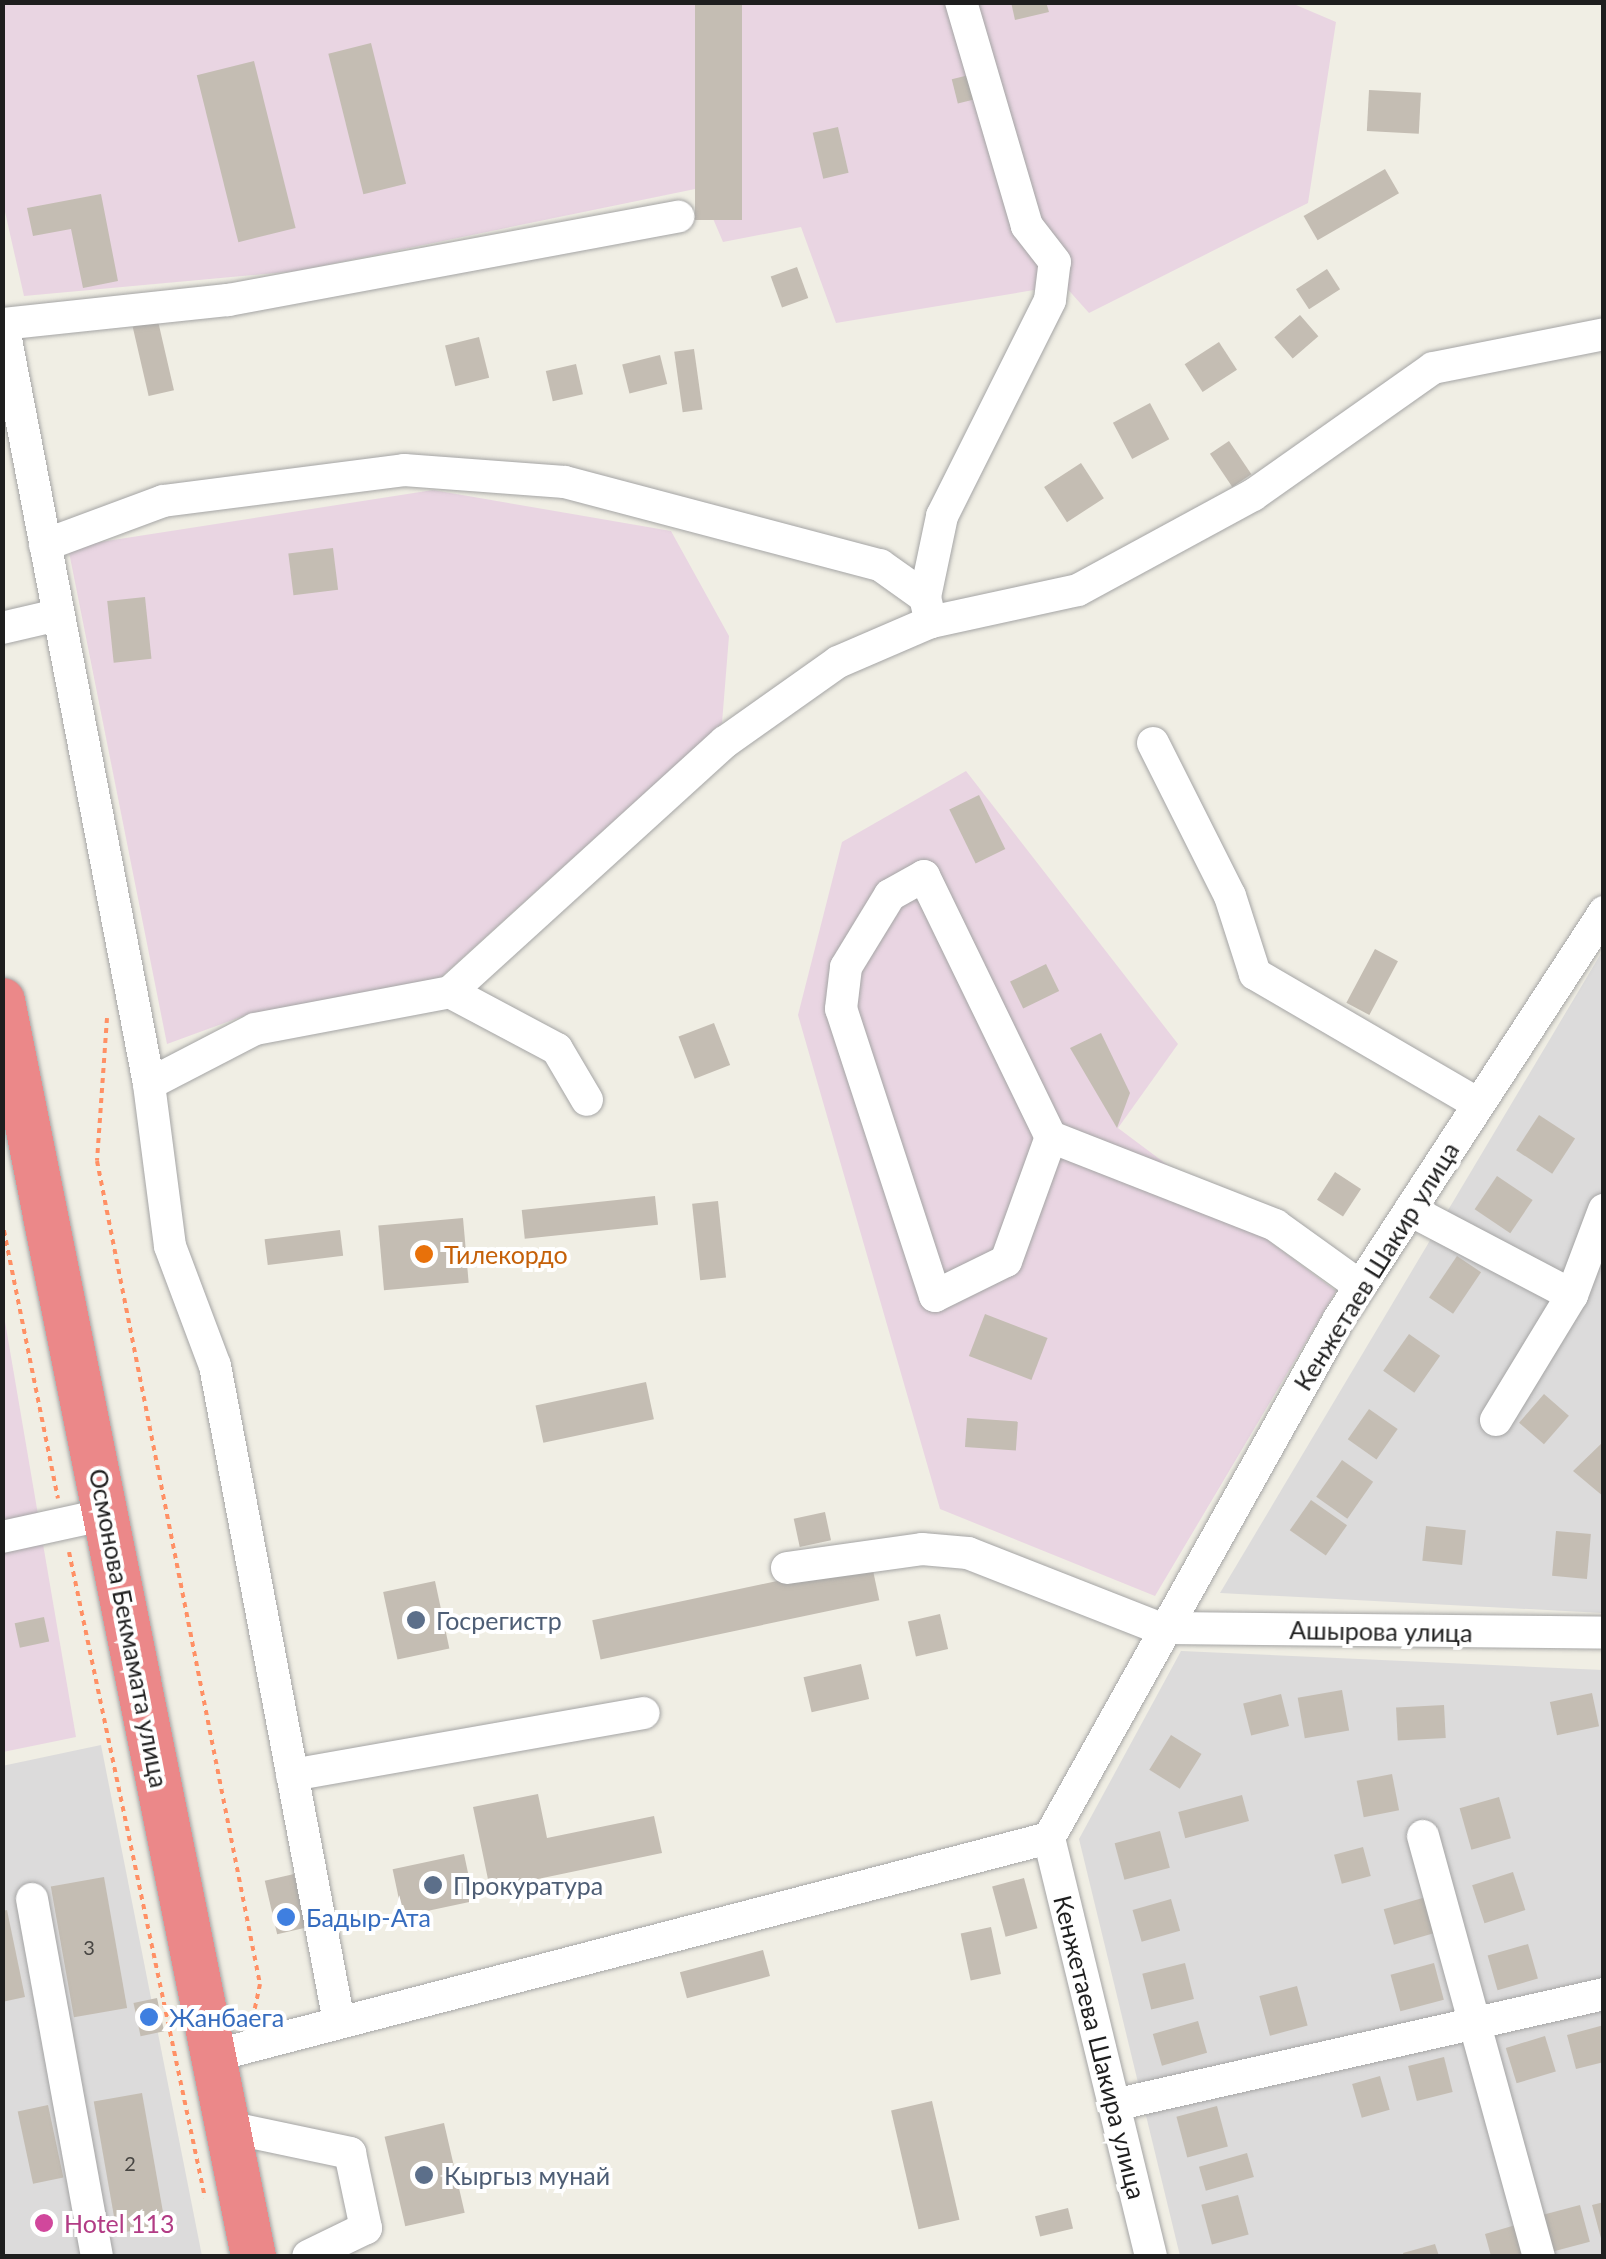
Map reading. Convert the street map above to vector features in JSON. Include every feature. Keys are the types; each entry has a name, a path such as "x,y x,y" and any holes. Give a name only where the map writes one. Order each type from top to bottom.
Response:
{"highway":[{"name":"Осмонова Бекмамата улица","path":"2,1000 107,1514 230,2051 227,2127 253,2256"}],"street":[{"path":"928,610 942,516 1050,300 1054,262 1027,226 961,2"},
{"path":"339,2022 215,1366 170,1246 149,1084 3,324 228,300 678,217"},
{"path":"149,1084 255,1029 450,992 725,742 838,662 928,610 1078,590 1253,495 1433,368 1604,334"},
{"path":"45,545 163,500 404,470 566,482 880,565 928,610"},
{"path":"2,628 58,615"},
{"path":"1153,743 1230,896 1254,974 1478,1104"},
{"path":"1051,1137 1006,1261 935,1296 841,1008 846,967 890,895 924,876 1051,1137 1275,1225 1360,1286"},
{"name":"Кенжетаев Шакир улица","path":"1050,1838 1158,1628 1360,1286 1604,912"},
{"path":"450,992 557,1050 587,1100"},
{"path":"1410,1210 1572,1296"},
{"path":"1496,1420 1572,1296 1604,1210"},
{"path":"2,1537 107,1514"},
{"path":"787,1568 922,1549 968,1553 1158,1628"},
{"name":"Ашырова улица","path":"1158,1628 1604,1634"},
{"path":"292,1775 644,1713"},
{"path":"1422,1836 1471,2024 1495,2073 1539,2256"},
{"path":"230,2051 1050,1838"},
{"name":"Кенжетаева Шакира улица","path":"1050,1838 1151,2256"},
{"path":"32,1899 97,2256"},
{"path":"1114,2105 1604,1994"},
{"path":"227,2127 350,2153 366,2228 308,2256"}],"path":[{"path":"108,1007 97,1162 260,1984 230,2051"},
{"path":"2,1221 209,2218"}],"shaded area":[{"path":"1289,2 1336,22 1308,203 1089,313 1064,285 836,323 801,227 723,242 700,188 297,271 24,296 3,203 2,3"},
{"path":"433,490 671,531 729,636 722,723 439,979 249,1014 167,1044 68,547"},
{"path":"966,771 1178,1044 1118,1128 1336,1291 1155,1596 940,1509 798,1015 842,842"},
{"path":"1603,950 1603,1613 1220,1593"},
{"path":"2,1304 76,1737 3,1752 2,1752"},
{"path":"1181,1651 1603,1670 1603,2256 1180,2256 1079,1839"},
{"path":"101,1745 202,2256 3,2256 2,1766"}],"building":[{"path":"695,2 742,2 742,220 695,220"},
{"path":"1011,2 1046,2 1049,12 1015,20"},
{"path":"371,43 406,184 363,194 328,54"},
{"path":"254,61 296,228 238,242 197,75"},
{"path":"977,73 983,97 958,104 952,79"},
{"path":"1369,90 1421,93 1419,134 1367,131"},
{"path":"838,127 849,173 823,179 813,133"},
{"path":"1385,169 1399,193 1318,240 1304,216"},
{"path":"101,194 118,281 83,288 71,229 33,236 27,208"},
{"path":"797,267 808,298 782,308 771,277"},
{"path":"1327,269 1340,289 1309,309 1296,289"},
{"path":"1300,315 1318,336 1293,358 1274,337"},
{"path":"158,321 174,390 149,396 133,327"},
{"path":"479,337 489,378 455,386 445,345"},
{"path":"1219,342 1237,370 1203,392 1185,364"},
{"path":"694,349 702,409 683,412 674,352"},
{"path":"660,355 667,384 629,394 622,364"},
{"path":"576,364 583,394 553,401 546,371"},
{"path":"1150,403 1169,439 1132,459 1113,423"},
{"path":"1229,441 1251,474 1232,487 1210,454"},
{"path":"1081,463 1104,498 1067,522 1044,487"},
{"path":"333,548 338,590 293,595 288,553"},
{"path":"145,597 151,659 114,663 107,601"},
{"path":"979,795 1005,849 976,863 949,809"},
{"path":"1375,949 1398,961 1369,1015 1346,1003"},
{"path":"1046,964 1059,991 1023,1008 1010,982"},
{"path":"714,1023 730,1065 695,1079 679,1037"},
{"path":"1101,1033 1130,1093 1117,1128 1070,1048"},
{"path":"1539,1115 1575,1138 1552,1174 1516,1150"},
{"path":"1335,1172 1361,1189 1343,1217 1317,1200"},
{"path":"1497,1176 1533,1200 1510,1233 1475,1209"},
{"path":"655,1196 658,1225 525,1239 522,1210"},
{"path":"718,1201 726,1278 700,1280 692,1204"},
{"name":"Тилекордо","path":"463,1218 469,1283 384,1290 378,1225"},
{"path":"340,1230 343,1256 268,1265 265,1239"},
{"path":"1457,1256 1481,1272 1453,1314 1429,1297"},
{"path":"985,1314 1048,1338 1031,1380 969,1356"},
{"path":"1409,1334 1440,1356 1414,1393 1383,1371"},
{"path":"646,1382 654,1419 543,1443 535,1405"},
{"path":"1544,1394 1569,1416 1544,1444 1519,1423"},
{"path":"1369,1409 1398,1429 1376,1459 1348,1439"},
{"path":"967,1418 1018,1422 1016,1450 965,1447"},
{"path":"1604,1441 1604,1497 1573,1471"},
{"path":"1342,1460 1373,1482 1347,1519 1316,1497"},
{"path":"1311,1500 1347,1525 1326,1556 1290,1530"},
{"path":"825,1512 831,1540 800,1547 794,1519"},
{"path":"1426,1526 1466,1530 1462,1565 1422,1561"},
{"path":"1556,1531 1591,1534 1587,1579 1552,1576"},
{"path":"871,1561 879,1600 601,1659 592,1620"},
{"name":"Госрегистр","path":"435,1581 449,1648 398,1660 383,1592"},
{"path":"940,1614 948,1649 916,1657 908,1621"},
{"path":"44,1617 49,1641 20,1648 15,1623"},
{"path":"861,1664 869,1699 812,1712 804,1677"},
{"path":"1342,1690 1349,1730 1305,1738 1298,1698"},
{"path":"1592,1693 1599,1726 1557,1735 1550,1702"},
{"path":"1281,1694 1289,1726 1251,1735 1243,1703"},
{"path":"1444,1705 1446,1738 1398,1740 1396,1708"},
{"path":"1171,1735 1202,1754 1180,1789 1149,1770"},
{"path":"1392,1774 1399,1810 1364,1817 1357,1781"},
{"path":"538,1794 547,1838 654,1816 662,1853 490,1889 473,1807"},
{"path":"1242,1795 1249,1821 1185,1838 1178,1812"},
{"path":"1499,1797 1511,1838 1471,1850 1460,1808"},
{"path":"1160,1831 1170,1868 1124,1880 1115,1843"},
{"path":"1363,1847 1371,1876 1342,1884 1334,1855"},
{"name":"Прокуратура","path":"464,1854 474,1901 403,1916 393,1869"},
{"path":"1513,1872 1525,1910 1484,1923 1472,1885"},
{"name":"Бадыр-Ата","path":"294,1874 306,1928 277,1934 265,1881"},
{"path":"104,1877 127,2008 74,2017 51,1886"},
{"path":"1024,1878 1037,1928 1006,1937 992,1887"},
{"path":"1426,1897 1436,1933 1394,1945 1384,1909"},
{"path":"1171,1899 1180,1931 1142,1942 1133,1910"},
{"path":"7,1910 25,1997 2,2002 2,1911"},
{"path":"991,1927 1001,1974 971,1980 961,1933"},
{"path":"1528,1944 1538,1979 1498,1990 1488,1956"},
{"path":"763,1950 770,1976 687,1998 680,1972"},
{"path":"1185,1963 1194,1999 1151,2010 1142,1974"},
{"path":"1434,1963 1444,2000 1400,2011 1391,1975"},
{"path":"1297,1986 1308,2026 1270,2036 1259,1996"},
{"name":"Жанбаега","path":"157,1998 164,2031 141,2036 134,2003"},
{"path":"1198,2021 1207,2053 1162,2066 1153,2034"},
{"path":"1604,2025 1604,2062 1576,2069 1567,2035"},
{"path":"1545,2036 1556,2071 1517,2083 1506,2048"},
{"path":"1444,2057 1453,2092 1417,2101 1408,2066"},
{"path":"1380,2076 1390,2110 1362,2118 1352,2084"},
{"path":"142,2093 165,2225 117,2233 94,2102"},
{"path":"932,2101 959,2220 919,2229 891,2110"},
{"path":"48,2105 63,2177 33,2184 18,2111"},
{"path":"1217,2106 1228,2147 1187,2157 1176,2117"},
{"name":"Кыргыз мунай","path":"444,2123 465,2213 405,2226 385,2137"},
{"path":"1247,2153 1254,2177 1206,2191 1199,2167"},
{"path":"1238,2195 1249,2235 1212,2244 1201,2205"},
{"path":"1604,2202 1604,2242 1602,2242 1592,2205"},
{"path":"1580,2205 1590,2242 1550,2252 1540,2216"},
{"path":"1068,2208 1073,2228 1040,2237 1035,2216"},
{"path":"1519,2224 1528,2256 1491,2256 1485,2234"},
{"path":"1435,2244 1439,2256 1403,2253"}],"place":[{"name":"Тилекордо","path":"424,1254"},
{"name":"Госрегистр","path":"416,1620"},
{"name":"Прокуратура","path":"433,1885"},
{"name":"Бадыр-Ата","path":"286,1917"},
{"name":"Жанбаега","path":"149,2017"},
{"name":"Кыргыз мунай","path":"424,2175"},
{"name":"Hotel 113","path":"44,2223"}]}
